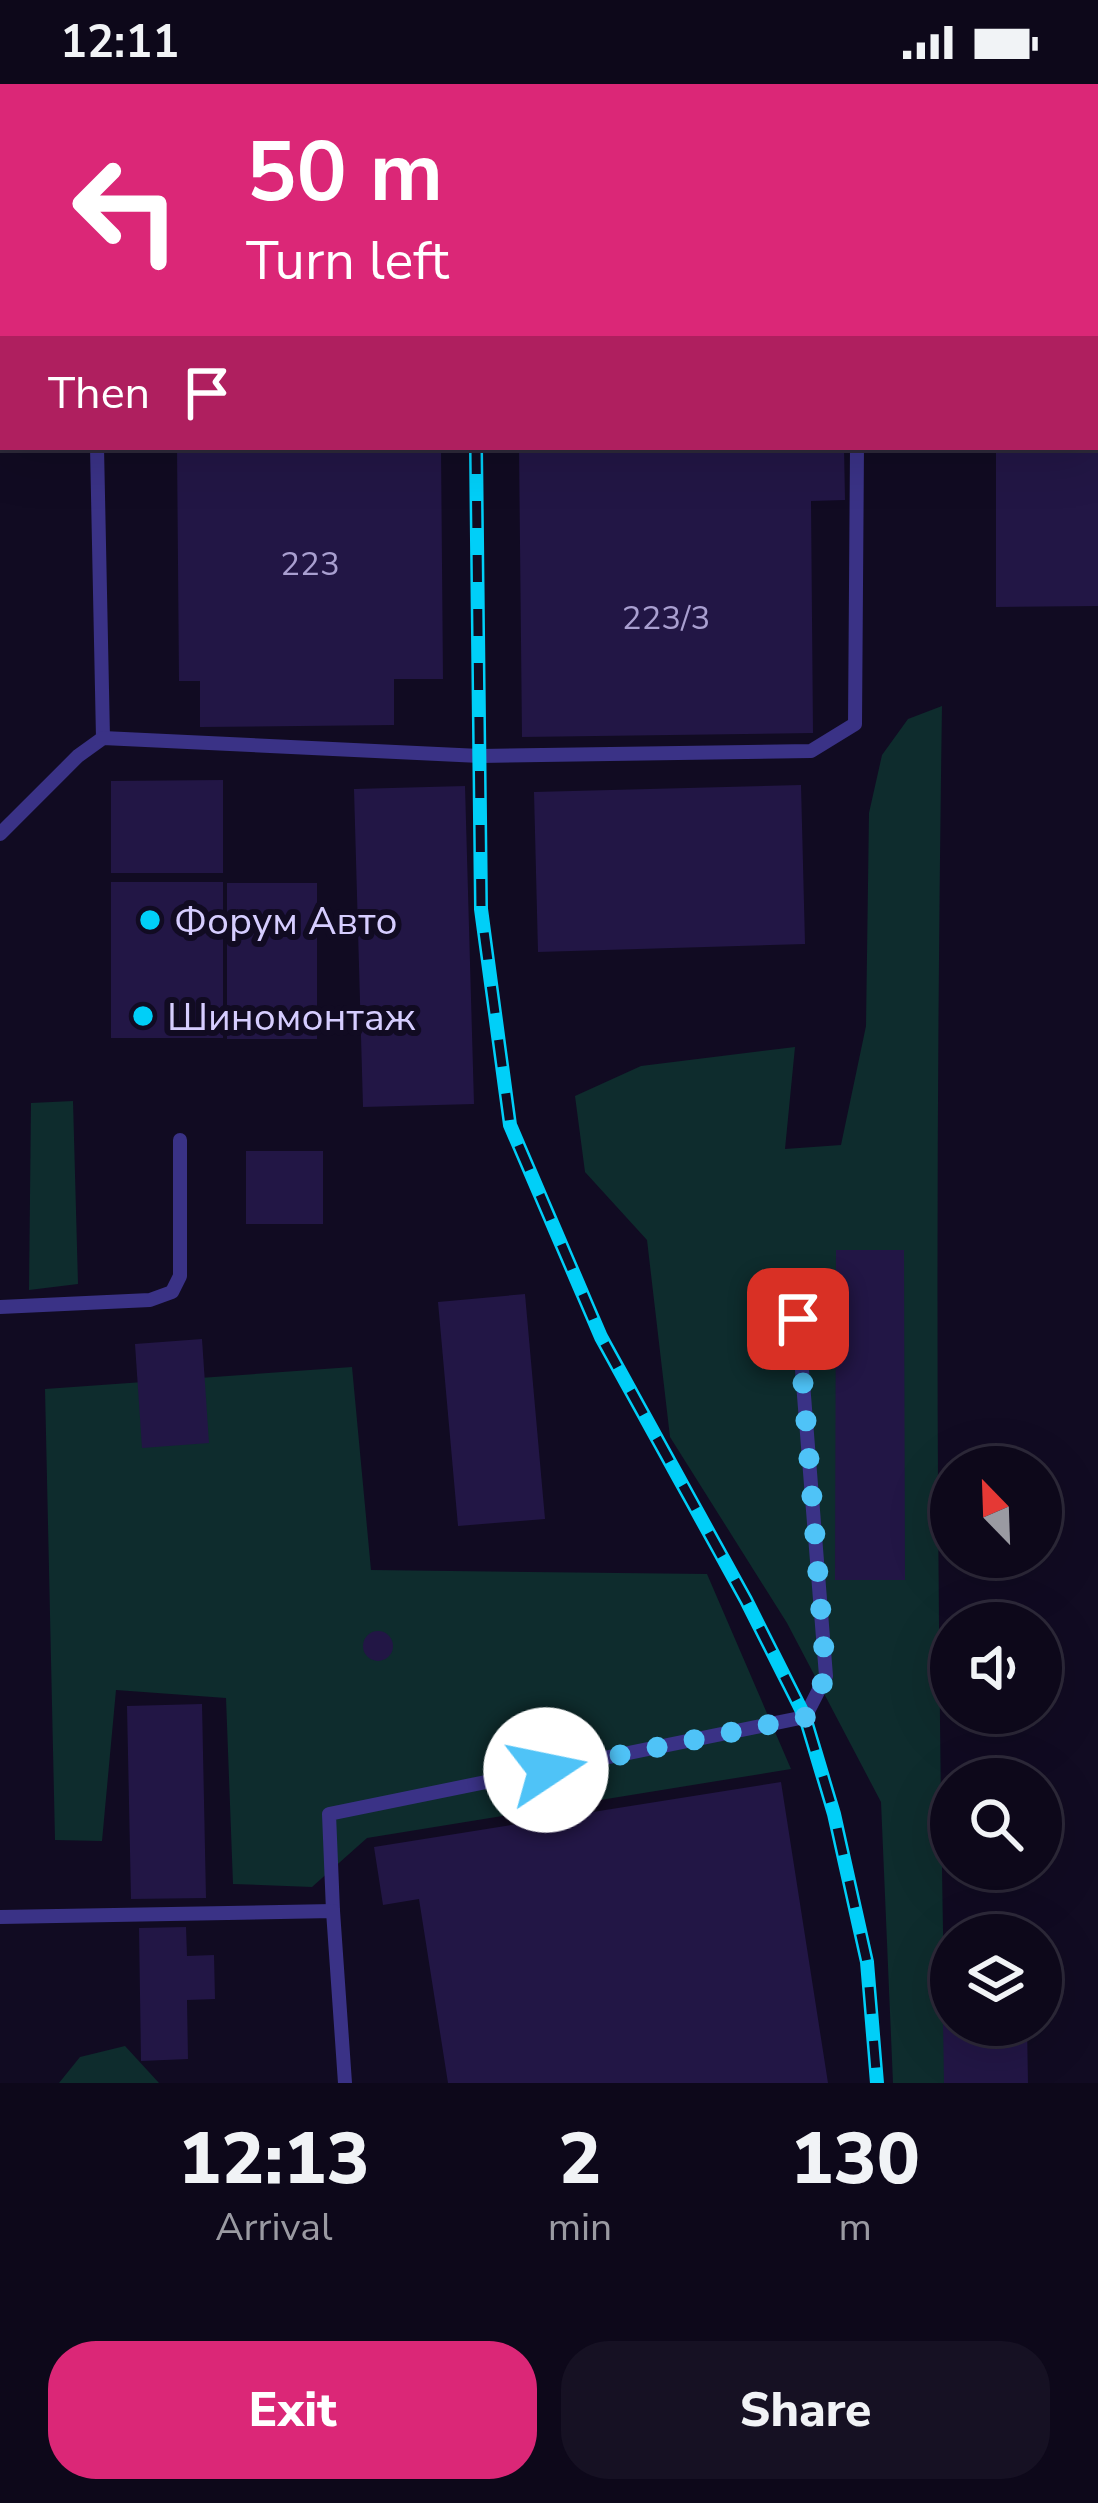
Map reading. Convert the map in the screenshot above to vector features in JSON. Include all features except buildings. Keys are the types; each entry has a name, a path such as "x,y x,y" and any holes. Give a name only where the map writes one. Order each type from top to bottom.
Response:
{"lane":[{"path":"98,450 103,738"},
{"path":"0,834 103,738 480,756 811,751 855,724 857,450"},
{"path":"0,1307 150,1300 172,1292 180,1276 181,1139"},
{"path":"345,2083 329,1814 806,1717 826,1676 798,1319"},
{"path":"0,1918 333,1912"}],"green space":[{"path":"942,706 938,1446 930,1446 930,1578 939,1578 939,1602 930,1602 930,1734 940,1734 940,1758 930,1758 930,1890 943,1890 943,1914 930,1914 930,2046 945,2046 946,2083 893,2083 881,1802 787,1623 670,1437 647,1240 585,1172 575,1096 641,1066 795,1047 785,1149 841,1145 866,1026 869,813 882,755 908,719"},
{"path":"73,1101 78,1284 29,1290 31,1103"},
{"path":"352,1367 371,1570 707,1574 791,1769 367,1838 312,1887 233,1884 226,1698 116,1690 102,1841 55,1840 45,1389"},
{"path":"125,2046 159,2083 59,2083 80,2057"}],"railway":[{"path":"476,450 481,909 510,1125 601,1337 805,1717 834,1814 867,1962 877,2083"}],"place":[{"name":"Форум Авто","path":"150,920"},
{"name":"Шиномонтаж","path":"143,1016"}],"route":[{"path":"546,1770 806,1717 826,1676 798,1319"}]}
